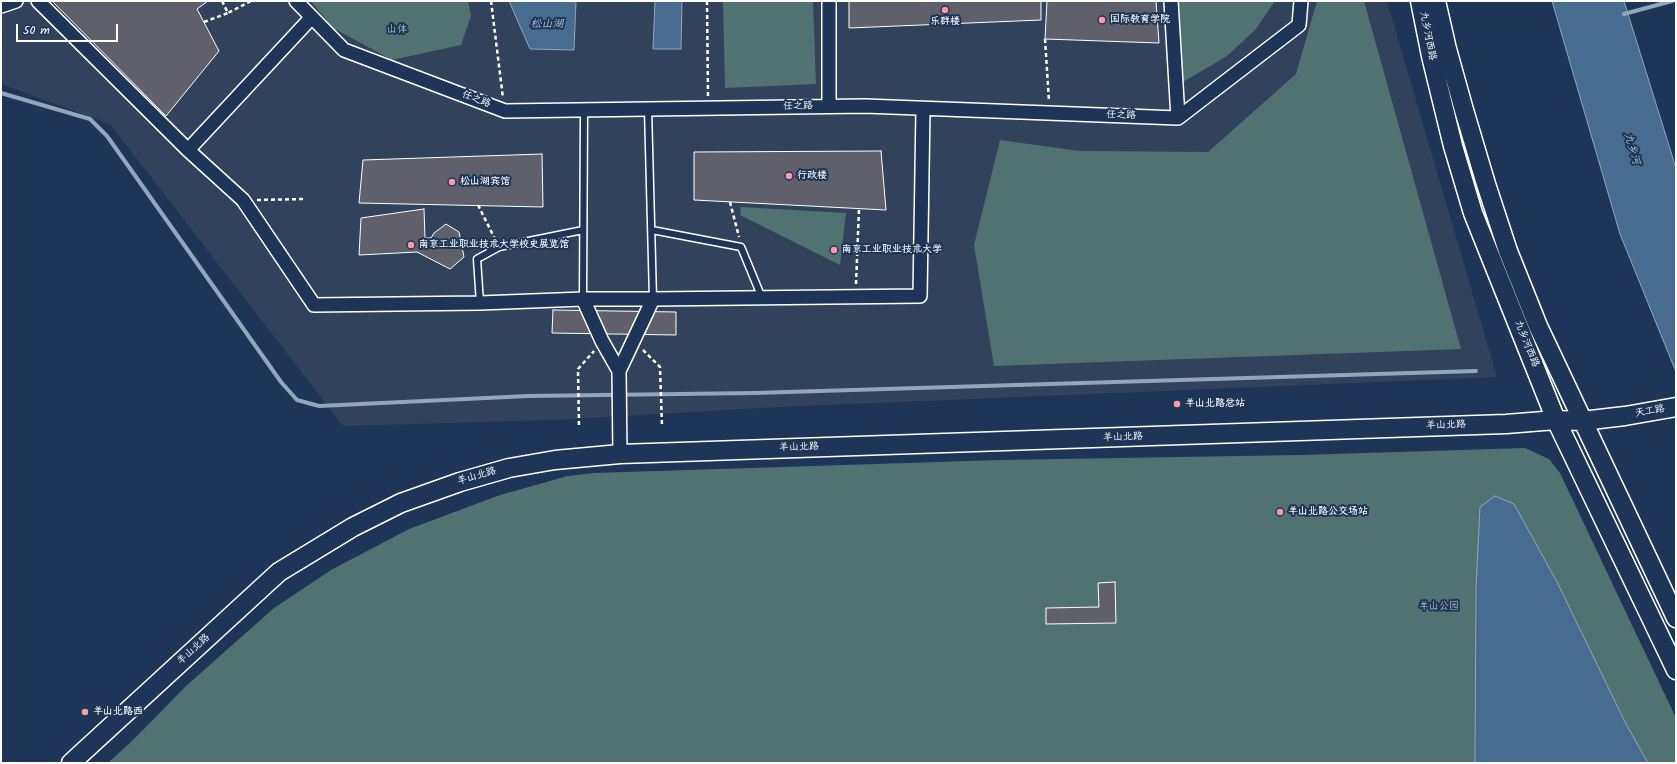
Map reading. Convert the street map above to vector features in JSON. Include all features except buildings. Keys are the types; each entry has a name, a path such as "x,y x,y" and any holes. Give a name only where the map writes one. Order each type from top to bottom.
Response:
{"street":[{"path":"1,6 16,1"},
{"path":"38,1 188,150 243,200 314,305 480,303 583,299 920,296 923,108"},
{"name":"任之路","path":"296,1 344,50 505,111 829,106 923,108 1178,118"},
{"path":"829,1 829,106"},
{"path":"1171,1 1178,118"},
{"path":"1178,118 1299,25 1301,1"},
{"name":"九乡河西路","path":"1420,1 1452,146 1473,213 1556,420 1676,670"},
{"name":"九乡河西路","path":"1436,1 1446,49 1486,184 1508,251 1538,326 1676,618"},
{"path":"188,150 312,17"},
{"path":"583,299 602,341 619,371"},
{"path":"620,454 619,371 653,299"},
{"name":"天工路","path":"1625,416 1676,407"},
{"name":"羊山北路","path":"71,763 279,572 353,527 401,503 460,482 509,468 555,460 620,454 1506,424 1556,420 1582,421 1625,416"}],"lane":[{"path":"648,109 653,299"},
{"path":"583,299 584,110"},
{"path":"480,303 477,259 499,247 583,230"},
{"path":"652,230 741,247 762,298"}],"path":[{"path":"222,1 228,13"},
{"path":"204,22 228,13 251,1"},
{"path":"491,1 505,111"},
{"path":"707,1 709,108"},
{"path":"1046,39 1050,113"},
{"path":"243,200 303,199"},
{"path":"730,202 741,247"},
{"path":"478,205 499,247"},
{"path":"856,297 859,209"},
{"path":"633,339 660,367 662,426"},
{"path":"579,425 578,369 602,341"}],"shaded area":[{"name":"南京工业职业技术大学","path":"1,1 1387,1 1497,377 780,407 554,420 343,426 110,124 1,84"}],"green space":[{"name":"山体","path":"311,1 468,1 471,16 461,45 392,60 333,28"},
{"path":"723,1 813,1 816,84 725,88"},
{"path":"1177,1 1275,1 1255,30 1227,56 1183,82"},
{"path":"1317,1 1364,1 1461,349 994,366 974,245 1000,140 1079,151 1208,152 1296,74"},
{"path":"741,207 846,213 840,265 740,215"},
{"name":"羊山公园","path":"1525,448 1549,459 1560,473 1676,718 1676,763 108,763 186,686 274,608 331,570 409,529 500,495 568,476 594,473 1000,460 1300,455"}],"water":[{"name":"松山湖","path":"509,1 576,1 574,50 530,49"},
{"path":"655,1 682,1 681,49 653,49"},
{"name":"九乡河","path":"1552,1 1624,1 1676,168 1676,372 1620,234"},
{"path":"1495,496 1514,504 1557,582 1625,722 1648,763 1475,763 1476,587 1480,507"}],"waterway":[{"path":"1624,14 1672,1"},
{"path":"1,93 90,119 107,136 281,382 297,400 319,406 528,396 754,393 1476,371"}],"place":[{"name":"乐群楼","path":"945,10"},
{"name":"国际教育学院","path":"1102,20"},
{"name":"行政楼","path":"789,176"},
{"name":"松山湖宾馆","path":"452,182"},
{"name":"南京工业职业技术大学校史展览馆","path":"411,245"},
{"name":"南京工业职业技术大学","path":"834,250"},
{"name":"羊山北路总站","path":"1177,404"},
{"name":"羊山北路公交场站","path":"1280,512"},
{"name":"羊山北路西","path":"85,712"}]}
